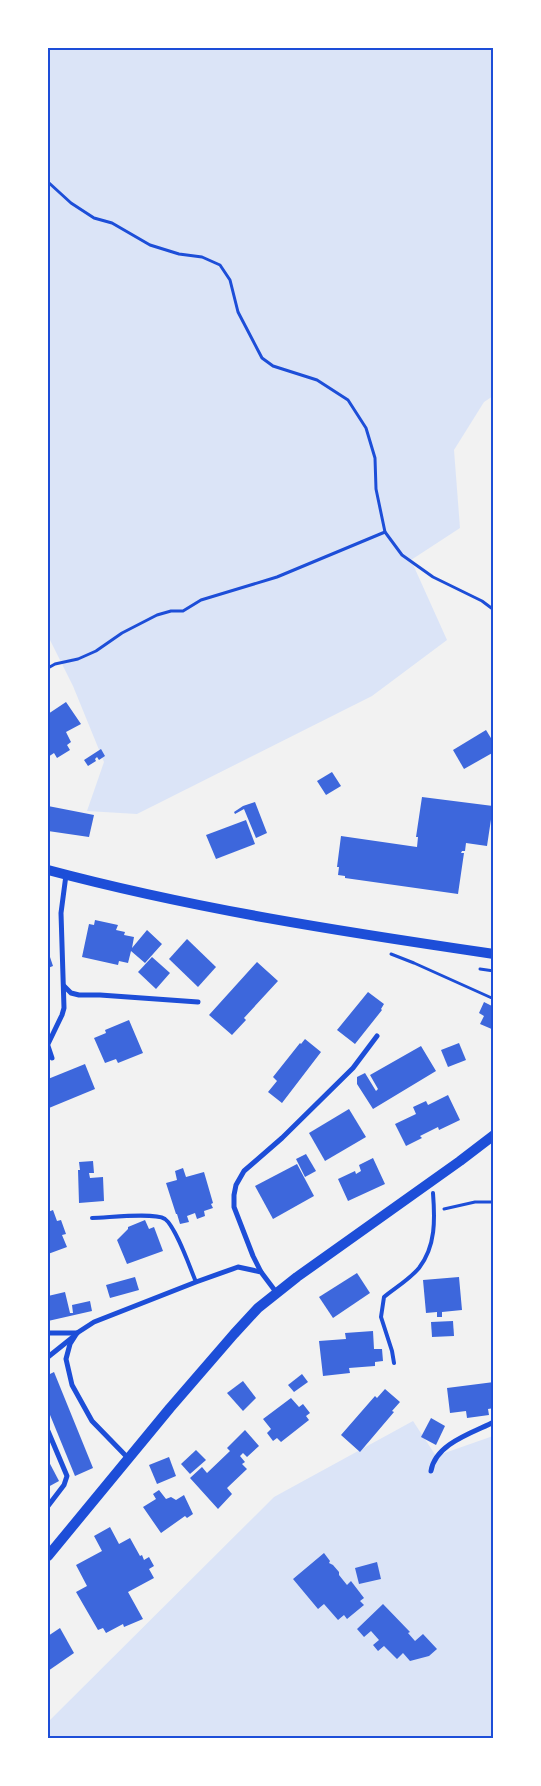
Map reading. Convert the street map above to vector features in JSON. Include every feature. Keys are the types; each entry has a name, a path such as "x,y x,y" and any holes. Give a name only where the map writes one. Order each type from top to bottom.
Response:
{"main road":[{"path":"48,870 266,918 494,954"},
{"path":"48,1556 128,1458 258,1308 276,1292 494,1135"}],"street":[{"path":"52,1058 48,1045 50,1035 64,1008 61,913 66,875"},
{"path":"64,986 71,993 79,995 198,1002"},
{"path":"276,1292 260,1272 234,1206 236,1185 244,1171 282,1138 353,1068 377,1036"},
{"path":"48,1357 77,1333 94,1322 238,1267 260,1272"},
{"path":"48,1333 77,1333"},
{"path":"77,1333 70,1344 66,1359 72,1385 92,1421 128,1458"},
{"path":"431,1471 432,1464 446,1446 494,1422"},
{"path":"48,1430 67,1476 64,1485 48,1506"}],"lane":[{"path":"394,1363 381,1317 384,1298 418,1269 427,1256 434,1232 433,1193"},
{"path":"92,1218 151,1215 165,1219 174,1231 196,1282"}],"path":[{"path":"48,182 71,204 94,218 112,223 150,245 179,254 202,257 220,265 230,280 238,312 262,358 273,366 317,380 348,400 366,428 375,458 376,489 385,532 402,555 433,577 482,601 494,610"},
{"path":"48,668 55,664 78,659 96,651 122,633 157,614 184,611 201,600 276,578 385,532"},
{"path":"378,937 392,956 414,963 494,999"},
{"path":"441,1209 475,1202 494,1202"}],"shaded area":[{"path":"48,48 493,48 493,396 484,402 454,450 460,528 411,560 447,640 372,696 137,814 87,811 104,762 73,686 48,636"},
{"path":"413,1421 436,1456 493,1436 493,1738 48,1738 48,1722 274,1497"}],"building":[{"path":"66,702 81,724 66,732 71,742 67,745 70,750 57,758 54,753 48,757 48,714"},
{"path":"486,730 494,743 494,752 464,769 453,750"},
{"path":"101,749 105,756 99,760 97,757 96,761 88,766 84,760"},
{"path":"332,772 341,786 326,795 317,781"},
{"path":"422,797 493,806 487,846 466,843 465,851 461,853 464,853 458,894 345,878 345,876 338,875 339,867 337,867 341,836 417,847 418,837 416,837"},
{"path":"255,802 267,833 256,838 244,809 235,814 234,812 243,806"},
{"path":"48,806 94,815 89,837 48,831"},
{"path":"246,820 255,844 216,859 206,835"},
{"path":"95,920 118,925 116,930 125,932 124,935 134,937 132,948 147,930 162,944 145,963 131,951 128,963 119,961 118,965 82,957 89,924 94,925"},
{"path":"187,939 216,967 198,987 169,959"},
{"path":"48,951 53,966 48,968"},
{"path":"152,957 170,973 156,989 138,972"},
{"path":"257,962 278,981 244,1018 246,1020 232,1035 209,1015"},
{"path":"368,992 384,1004 382,1010 355,1044 337,1030"},
{"path":"484,1002 494,1007 494,1030 480,1024 484,1016 479,1013"},
{"path":"129,1020 143,1053 118,1063 116,1059 105,1063 94,1038 106,1033 105,1030"},
{"path":"305,1039 321,1052 282,1103 268,1092 277,1081 273,1077"},
{"path":"459,1043 466,1060 448,1067 441,1050"},
{"path":"421,1046 436,1071 373,1109 357,1084 357,1077 365,1073 376,1091 378,1089 370,1075"},
{"path":"85,1064 95,1089 49,1108 48,1079"},
{"path":"448,1095 460,1120 439,1130 438,1127 406,1146 395,1124 416,1114 413,1107 426,1101 428,1105"},
{"path":"349,1109 366,1137 325,1161 309,1133"},
{"path":"306,1154 316,1171 305,1177 296,1159"},
{"path":"373,1158 385,1184 348,1201 338,1179 355,1171 356,1174 361,1171 359,1165"},
{"path":"93,1161 94,1173 89,1173 90,1178 103,1177 104,1201 79,1203 79,1162"},
{"path":"297,1164 314,1196 273,1219 255,1186"},
{"path":"183,1168 186,1177 204,1172 213,1208 204,1211 205,1216 197,1219 195,1213 187,1216 189,1222 180,1224 166,1183 177,1180 175,1171"},
{"path":"53,1210 57,1221 61,1220 66,1234 62,1235 67,1247 48,1254 48,1212"},
{"path":"145,1220 149,1229 154,1227 163,1251 127,1264 117,1240 128,1227"},
{"path":"357,1273 370,1293 333,1318 319,1297"},
{"path":"135,1277 139,1290 110,1298 106,1285"},
{"path":"459,1277 462,1310 442,1312 442,1317 437,1317 437,1312 426,1313 423,1280"},
{"path":"65,1292 70,1313 73,1313 72,1305 90,1301 92,1311 48,1321 48,1296"},
{"path":"453,1321 454,1336 432,1337 431,1322"},
{"path":"373,1331 374,1349 382,1349 383,1361 375,1362 375,1366 349,1368 350,1373 323,1376 319,1341 346,1339 345,1333"},
{"path":"54,1372 93,1468 75,1476 48,1410 48,1375"},
{"path":"302,1374 308,1382 294,1392 288,1385"},
{"path":"243,1381 256,1398 243,1411 227,1393"},
{"path":"494,1382 494,1408 488,1409 489,1415 467,1418 466,1411 450,1413 447,1388"},
{"path":"385,1389 400,1402 392,1411 394,1412 360,1452 341,1435 375,1396 377,1398"},
{"path":"291,1398 299,1407 303,1404 310,1413 306,1416 309,1420 281,1442 277,1438 273,1441 267,1433 271,1429 263,1419"},
{"path":"431,1418 445,1426 436,1445 421,1437"},
{"path":"245,1430 259,1446 247,1457 243,1453 240,1456 245,1462 242,1464 247,1469 227,1488 232,1494 218,1509 190,1478 202,1467 207,1473 230,1451 227,1448"},
{"path":"196,1450 206,1460 190,1474 181,1464"},
{"path":"169,1457 176,1476 157,1484 149,1465"},
{"path":"48,1460 59,1481 48,1487"},
{"path":"159,1490 166,1499 171,1497 176,1500 184,1495 193,1514 187,1518 185,1516 161,1533 143,1507 156,1499 153,1494"},
{"path":"110,1527 119,1544 130,1538 144,1560 149,1557 154,1566 149,1569 154,1578 128,1592 143,1619 124,1627 123,1624 106,1633 103,1628 98,1630 76,1592 87,1586 76,1565 102,1551 94,1536"},
{"path":"324,1553 330,1561 329,1563 339,1572 339,1575 347,1585 351,1581 364,1598 360,1601 364,1605 347,1619 344,1615 338,1620 324,1604 318,1609 293,1579"},
{"path":"377,1562 381,1579 359,1584 355,1568"},
{"path":"383,1604 410,1632 408,1633 415,1641 423,1634 437,1649 429,1656 410,1661 403,1653 397,1659 384,1646 378,1651 373,1645 379,1640 371,1631 364,1637 357,1629"},
{"path":"60,1628 74,1653 48,1671 48,1636"}]}
